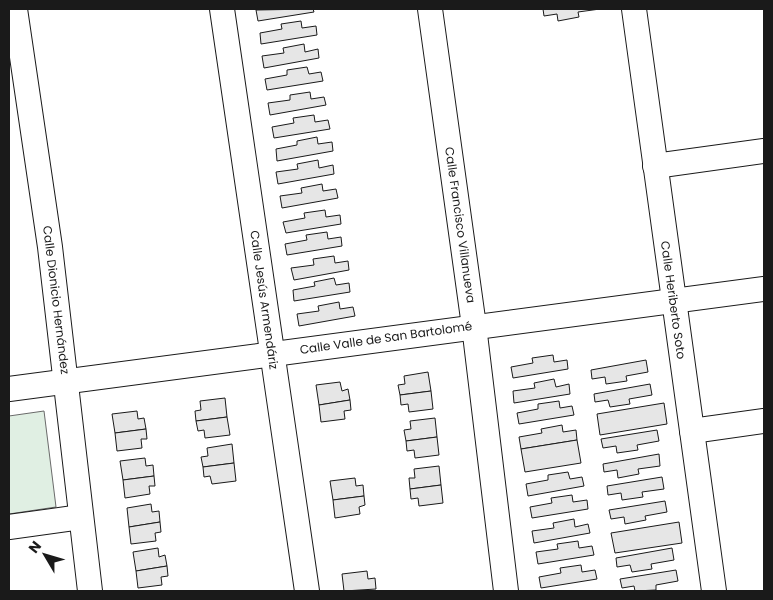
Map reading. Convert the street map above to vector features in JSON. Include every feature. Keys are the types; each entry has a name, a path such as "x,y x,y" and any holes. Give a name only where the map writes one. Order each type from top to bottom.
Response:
{"street":[{"name":"Calle Dionicio Hernández","path":"15,9 50,247 90,591"},
{"name":"Calle Jesús Armendáriz","path":"222,9 307,591"},
{"name":"Calle Francisco Villanueva","path":"430,9 474,326 506,591"},
{"name":"Calle Heriberto Soto","path":"634,9 714,591"},
{"path":"656,166 764,151"},
{"name":"Calle Valle de San Bartolomé","path":"9,389 764,289"},
{"path":"692,431 764,421"},
{"path":"9,526 81,517"}],"green space":[{"path":"44,411 56,507 9,514 9,416"}],"building":[{"path":"313,9 314,12 258,21 256,10"},
{"path":"543,9 600,9 578,12 579,17 558,21 557,14 544,16"},
{"path":"301,21 302,28 316,26 317,35 261,44 260,33 282,29 281,24"},
{"path":"304,44 305,52 318,49 319,58 264,68 262,56 284,53 283,48"},
{"path":"307,67 309,74 321,72 323,81 267,90 265,79 287,75 287,70"},
{"path":"310,92 311,99 324,97 326,105 270,115 268,103 290,100 290,95"},
{"path":"314,115 315,122 328,120 330,129 274,138 272,127 294,123 293,118"},
{"path":"317,137 318,144 332,142 333,151 277,161 276,149 297,145 297,141"},
{"path":"318,160 319,168 333,165 334,174 278,184 276,172 298,169 297,164"},
{"path":"322,184 323,191 336,189 338,198 282,208 280,196 302,193 301,188"},
{"path":"325,210 326,217 340,215 341,224 286,233 283,222 305,218 304,213"},
{"path":"327,232 328,239 341,237 342,246 287,255 285,244 307,240 306,235"},
{"path":"334,256 335,263 348,261 349,270 294,280 291,268 314,265 313,259"},
{"path":"334,278 336,285 349,283 350,292 294,301 293,290 315,286 314,282"},
{"path":"339,302 340,309 353,307 355,316 299,326 297,314 319,311 318,306"},
{"path":"553,355 554,362 567,360 568,369 513,378 511,367 533,363 532,358"},
{"path":"646,360 648,372 626,376 627,381 606,384 605,377 592,379 591,370"},
{"path":"428,372 431,391 400,395 398,385 405,384 404,376"},
{"path":"554,379 556,387 569,384 570,394 514,403 513,391 535,388 534,383"},
{"path":"340,382 342,391 348,389 350,400 319,405 316,385"},
{"path":"650,384 652,395 629,399 630,404 610,407 608,400 595,402 594,394"},
{"path":"431,391 433,409 409,412 408,404 401,405 400,395"},
{"path":"225,398 227,417 196,421 195,411 201,410 200,401"},
{"path":"350,400 351,410 344,411 345,419 321,422 319,405"},
{"path":"559,401 560,408 572,406 574,415 519,424 517,413 538,409 538,404"},
{"path":"664,403 667,424 600,435 597,414"},
{"path":"137,411 138,419 144,418 146,429 115,433 112,414"},
{"path":"227,417 230,435 205,438 204,430 198,431 196,421"},
{"path":"435,418 437,437 406,441 404,430 411,429 410,421"},
{"path":"562,425 563,432 576,430 577,440 521,449 519,437 542,433 541,429"},
{"path":"146,429 147,439 141,439 142,448 117,451 115,433"},
{"path":"657,430 659,441 637,445 638,450 617,453 616,446 603,448 601,439"},
{"path":"437,437 439,455 415,458 414,450 407,451 406,441"},
{"path":"577,440 581,463 525,472 521,449"},
{"path":"232,444 234,463 203,467 201,457 208,456 207,448"},
{"path":"659,454 660,466 638,469 639,474 618,478 617,470 604,472 603,464"},
{"path":"145,458 146,466 153,465 154,476 123,480 120,461"},
{"path":"234,463 236,481 212,484 210,476 204,477 203,467"},
{"path":"439,466 441,485 410,489 409,478 415,478 414,469"},
{"path":"568,472 570,479 582,477 584,486 528,496 526,484 548,480 548,475"},
{"path":"154,476 155,486 149,486 150,494 125,498 123,480"},
{"path":"662,477 664,489 642,492 643,497 622,500 621,493 608,495 607,486"},
{"path":"355,478 356,486 363,485 364,496 333,500 330,481"},
{"path":"441,485 443,503 419,506 418,498 411,499 410,489"},
{"path":"572,495 573,502 587,500 588,509 532,518 530,507 552,503 551,498"},
{"path":"364,496 365,505 359,507 360,514 335,518 333,500"},
{"path":"665,501 667,512 645,516 646,520 625,524 624,517 611,519 609,510"},
{"path":"151,504 152,512 159,511 160,522 129,527 127,508"},
{"path":"574,519 575,527 588,524 590,533 534,543 532,531 554,528 553,523"},
{"path":"160,522 161,532 155,533 156,541 131,544 129,527"},
{"path":"679,522 682,543 615,553 611,533"},
{"path":"578,541 579,548 592,546 594,555 538,564 536,552 558,549 557,544"},
{"path":"158,548 159,557 165,555 167,566 136,571 133,552"},
{"path":"672,548 674,560 651,564 652,569 632,572 630,565 617,567 616,558"},
{"path":"581,565 582,572 595,570 597,579 541,588 539,577 561,573 560,568"},
{"path":"167,566 168,576 161,577 162,585 138,588 136,571"},
{"path":"676,570 678,581 656,585 656,590 635,591 634,586 622,588 620,579"},
{"path":"367,571 368,579 375,578 376,589 344,591 342,574"}]}
